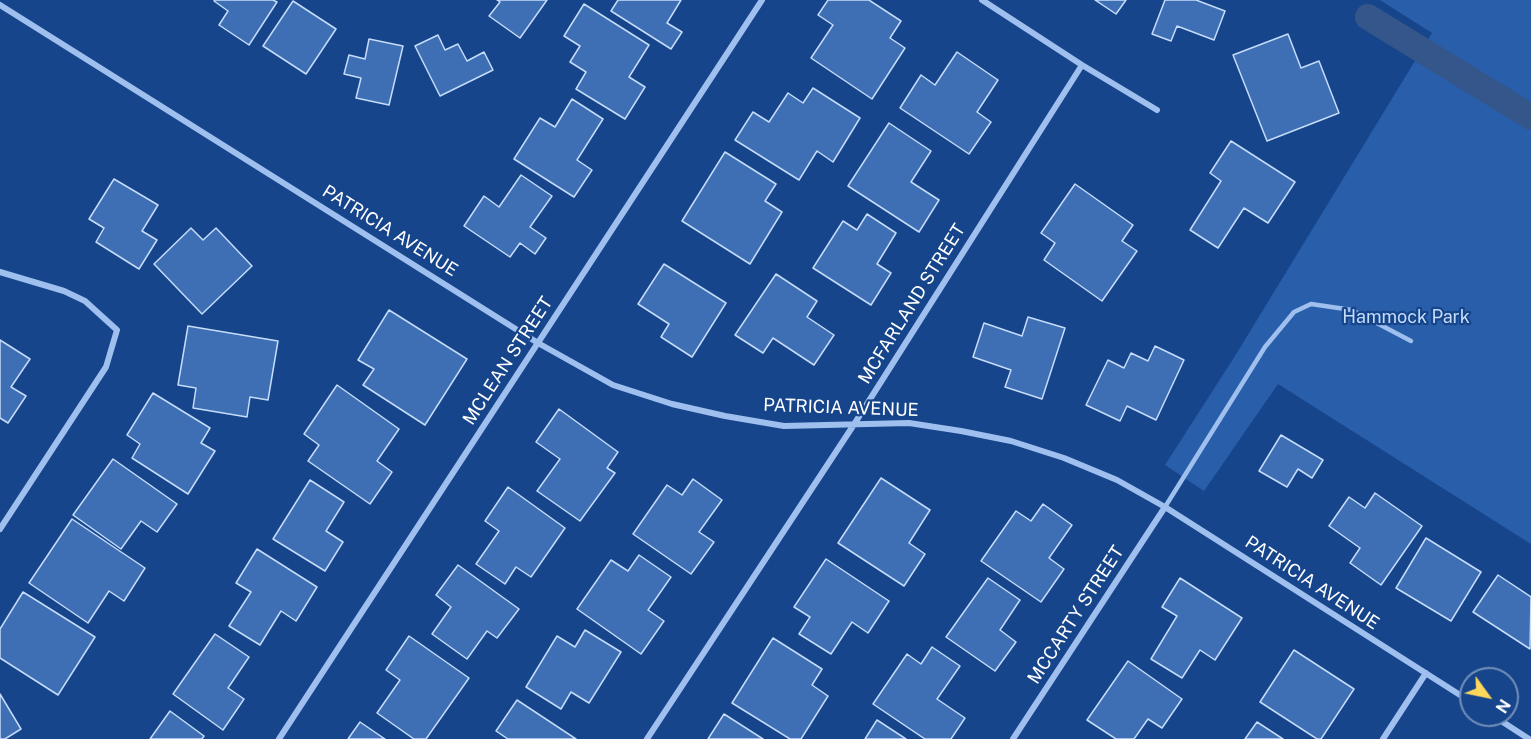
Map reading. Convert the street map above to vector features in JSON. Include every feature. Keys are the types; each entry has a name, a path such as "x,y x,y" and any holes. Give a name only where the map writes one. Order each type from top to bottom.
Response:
{"street":[{"name":"MCLEAN STREET","path":"279,739 762,0"},
{"path":"982,0 1082,65 1157,110"},
{"name":"PATRICIA AVENUE","path":"0,5 538,343 613,385 672,404 784,426 909,423 961,430 1011,441 1064,458 1106,476 1165,507 1459,694"},
{"name":"MCFARLAND STREET","path":"647,739 853,426 1082,65"},
{"path":"0,272 64,291 85,301 117,330 106,367 0,529"},
{"name":"MCCARTY STREET","path":"1012,739 1165,507"},
{"path":"1383,739 1426,673"},
{"path":"1510,727 1529,739"}],"lane":[{"path":"1165,507 1265,347 1294,312 1311,304 1352,310 1411,341"}],"green space":[{"name":"Hammock Park","path":"1380,0 1531,0 1531,544 1278,384 1204,491 1165,465 1235,356 1432,33"}],"building":[{"path":"215,0 273,0 277,2 249,45 219,25 228,11"},
{"path":"497,0 547,0 520,38 489,16 500,2"},
{"path":"618,0 681,0 667,23 682,32 671,49 611,11"},
{"path":"828,0 869,0 901,21 890,38 905,48 872,99 811,58 833,25 818,15"},
{"path":"1095,0 1126,0 1116,14"},
{"path":"1165,0 1196,0 1225,11 1214,40 1177,26 1171,41 1152,34"},
{"path":"293,1 336,29 306,74 263,46"},
{"path":"584,4 649,45 629,77 645,87 625,119 576,89 586,72 570,62 580,46 564,36"},
{"path":"1288,34 1301,68 1319,61 1339,113 1267,141 1233,55"},
{"path":"438,35 445,50 458,44 467,61 484,52 493,70 440,96 415,46"},
{"path":"369,39 403,46 389,105 356,98 361,78 344,74 349,55 365,59"},
{"path":"957,52 998,80 977,112 991,122 969,154 900,108 921,75 935,85"},
{"path":"813,88 860,118 833,162 817,151 799,180 735,140 753,112 769,122 788,93 803,103"},
{"path":"572,99 603,119 577,160 592,170 574,197 514,159 540,118 555,127"},
{"path":"889,123 931,151 911,182 939,200 919,232 848,186"},
{"path":"1231,141 1295,182 1268,223 1244,208 1218,248 1190,230 1221,181 1210,173"},
{"path":"725,152 776,184 765,201 782,212 750,264 682,221"},
{"path":"521,175 552,196 530,227 546,238 535,254 520,243 510,257 464,226 484,196 499,207"},
{"path":"114,179 158,205 142,231 157,240 139,269 96,242 104,228 89,219"},
{"path":"1075,184 1133,225 1122,241 1137,251 1102,301 1044,260 1055,243 1041,233"},
{"path":"867,214 896,233 877,264 891,273 871,305 813,268 843,221 857,230"},
{"path":"191,228 203,240 216,228 252,266 202,314 154,264"},
{"path":"664,264 726,303 692,357 661,337 669,324 638,304"},
{"path":"776,274 817,301 807,317 834,335 814,365 773,338 763,353 735,335"},
{"path":"389,310 467,359 425,425 363,385 374,369 358,360"},
{"path":"1028,317 1065,328 1042,399 1005,387 1011,370 973,357 984,323 1022,336"},
{"path":"188,326 278,341 268,400 250,397 247,417 193,408 196,388 178,385"},
{"path":"0,340 30,359 11,387 26,396 8,423 0,418"},
{"path":"1155,346 1184,360 1156,420 1127,406 1120,421 1086,405 1108,360 1124,368 1131,353 1148,361"},
{"path":"337,385 399,429 377,461 392,472 370,504 308,461 319,445 304,434"},
{"path":"153,393 210,428 201,443 215,451 188,494 132,458 140,444 127,435"},
{"path":"559,409 618,452 607,468 615,473 580,521 537,491 560,459 536,442"},
{"path":"1281,435 1323,460 1312,478 1298,469 1287,487 1259,471"},
{"path":"113,459 177,504 157,532 141,521 121,549 73,515"},
{"path":"881,478 930,510 909,543 925,554 904,586 838,543"},
{"path":"693,479 722,500 699,532 714,542 691,574 633,534 667,485 682,495"},
{"path":"310,480 344,502 326,531 343,542 325,571 273,539"},
{"path":"508,487 565,528 531,577 516,567 505,584 476,564 499,531 485,521"},
{"path":"1375,493 1422,526 1381,585 1350,563 1360,548 1329,526 1349,497 1365,508"},
{"path":"1043,504 1072,525 1049,558 1064,569 1041,602 981,561 1016,511 1031,521"},
{"path":"72,519 145,568 124,601 109,591 88,623 29,583"},
{"path":"1426,538 1481,572 1451,621 1396,588"},
{"path":"257,549 317,587 296,621 281,611 260,645 229,626 251,592 236,583"},
{"path":"639,555 671,577 648,610 664,621 641,654 577,609 611,560 628,571"},
{"path":"826,559 889,601 868,633 852,622 831,654 799,634 810,617 794,607"},
{"path":"458,565 519,609 497,638 487,631 467,659 432,634 451,607 436,595"},
{"path":"1498,575 1531,597 1530,649 1473,612"},
{"path":"988,578 1020,600 1000,630 1016,642 995,671 946,637"},
{"path":"1180,578 1242,618 1215,660 1200,650 1182,678 1151,659 1177,616 1162,607"},
{"path":"23,592 95,637 58,695 0,658 0,629"},
{"path":"585,630 621,652 589,703 571,692 561,709 526,687 557,636 575,647"},
{"path":"215,634 249,657 228,688 244,699 223,730 173,694"},
{"path":"409,636 469,678 426,739 414,739 377,713 400,680 386,670"},
{"path":"773,638 822,669 812,685 828,696 801,739 790,739 732,703"},
{"path":"932,647 960,666 937,699 965,718 951,739 925,739 873,704 907,654 921,664"},
{"path":"1294,650 1354,689 1321,739 1317,739 1260,702"},
{"path":"1128,661 1182,699 1162,728 1148,719 1134,739 1116,739 1087,720"},
{"path":"0,694 21,729 5,739 0,739"},
{"path":"517,700 576,739 508,739 496,731"},
{"path":"170,711 204,736 202,739 150,739"},
{"path":"724,714 763,739 708,739"},
{"path":"877,720 906,739 865,739"},
{"path":"360,722 385,739 348,739"},
{"path":"1257,722 1283,739 1245,739"}],"waterway":[{"path":"1368,17 1531,117"}]}
